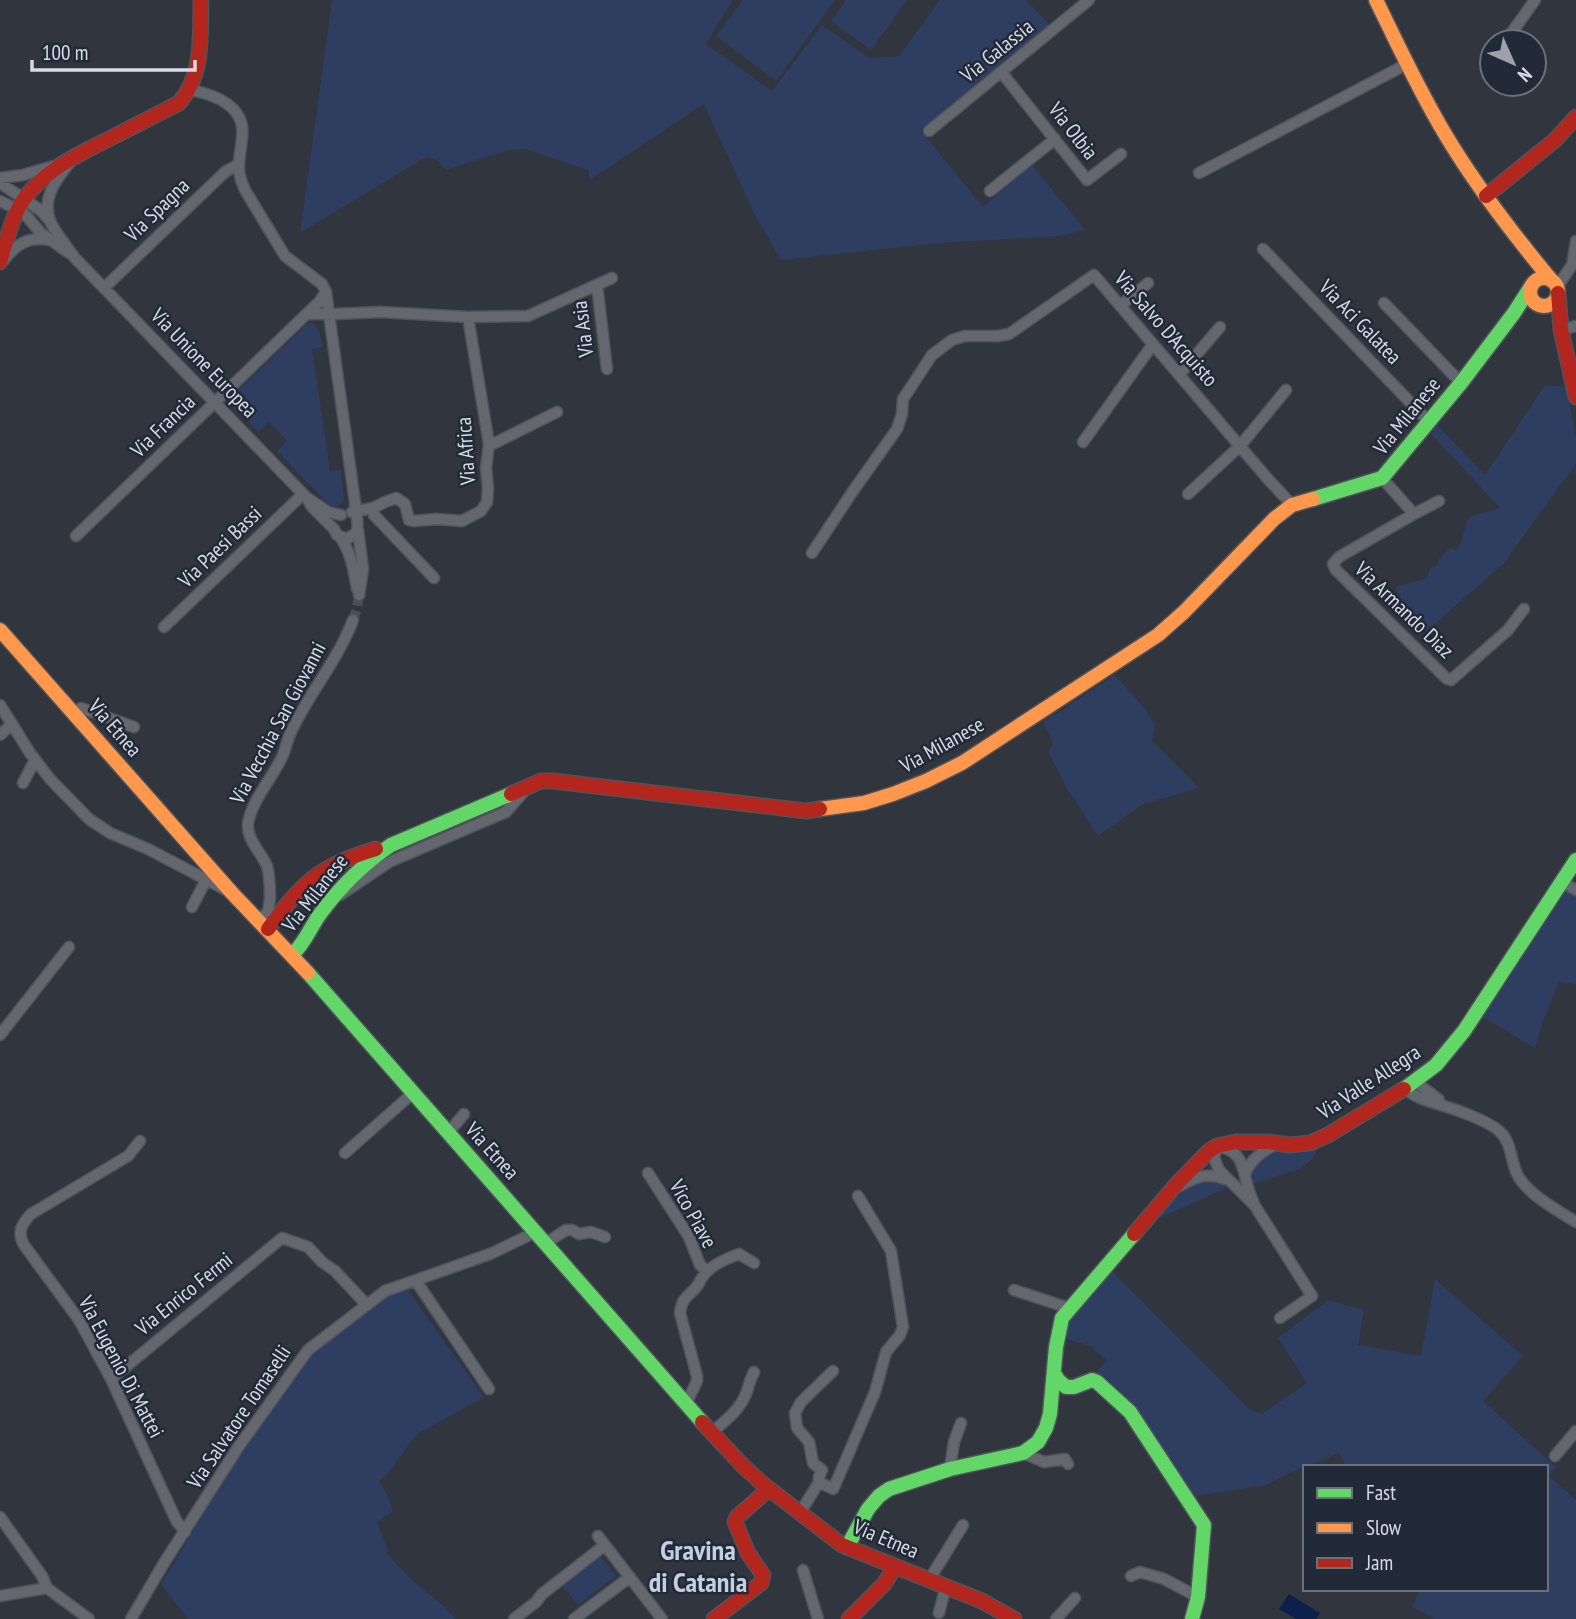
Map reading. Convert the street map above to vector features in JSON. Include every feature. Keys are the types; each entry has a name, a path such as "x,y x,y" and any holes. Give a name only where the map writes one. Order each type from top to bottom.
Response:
{"main road":[{"path":"1,261 21,204 37,183 60,164 186,98 197,69 201,0"},
{"path":"1376,0 1407,64 1456,153 1522,245 1556,287 1569,328 1576,397"},
{"path":"1486,196 1555,140 1576,117"},
{"path":"1522,245 1531,275 1531,297 1555,320 1569,328"},
{"path":"1531,287 1542,278 1556,287"},
{"name":"Via Milanese","path":"292,955 305,942 314,922 362,866 391,845 541,781 806,811 864,803 894,794 962,763 1158,635 1184,612 1274,519 1292,505 1382,478 1461,383 1531,287"},
{"path":"1514,313 1553,303 1556,287"},
{"name":"Via Etnea","path":"0,630 232,892 269,917 292,955 686,1405 743,1466 769,1489 847,1547 982,1601 1014,1619"},
{"path":"269,917 321,872 366,852 391,845"},
{"name":"Via Valle Allegra","path":"1217,1146 1248,1141 1289,1145 1310,1143 1405,1088 1436,1065 1464,1031 1576,859"},
{"path":"847,1547 868,1509 889,1489 950,1469 1023,1453 1039,1441 1049,1417 1058,1328 1062,1318 1170,1191 1199,1160 1217,1146"},
{"path":"1054,1373 1063,1387 1073,1388"},
{"path":"1049,1417 1064,1395 1092,1380 1130,1412 1204,1525 1198,1597 1192,1619"},
{"path":"714,1619 761,1583 763,1575 748,1553 735,1522 737,1517 769,1489"},
{"path":"849,1619 884,1584 895,1567"}],"street":[{"name":"Via Galassia","path":"929,131 1089,0"},
{"path":"1515,28 1535,0"},
{"path":"1199,173 1407,64"},
{"name":"Via Olbia","path":"1002,73 1087,180 1121,154"},
{"path":"191,90 210,94 226,103 237,114 242,128 240,178 245,190 285,256 321,284 326,292 351,538 337,533"},
{"path":"990,191 1055,139"},
{"path":"51,222 48,205 51,188 75,156"},
{"path":"0,178 23,175 60,164"},
{"name":"Via Spagna","path":"104,288 225,172 239,164"},
{"path":"0,183 21,204 35,227 74,257"},
{"path":"0,201 40,210 74,257"},
{"path":"0,231 1,261"},
{"path":"1,261 23,242 37,239 50,241"},
{"path":"1556,287 1572,265 1576,241"},
{"name":"Via Aci Galatea","path":"1264,249 1429,422"},
{"name":"Via Unione Europea","path":"74,257 304,495"},
{"name":"Via Salvo D'Acquisto","path":"812,553 897,429 903,399 932,355 953,340 965,336 1009,334 1094,275 1292,505"},
{"path":"307,314 380,312 468,317 528,316 612,278"},
{"path":"1120,306 1148,283"},
{"name":"Via Asia","path":"597,285 607,369"},
{"name":"Via Francia","path":"76,536 307,314 326,292"},
{"path":"1384,303 1461,383"},
{"name":"Via Africa","path":"373,508 396,498 405,504 409,520 462,522 481,512 486,505 488,497 485,468 489,444 468,317"},
{"path":"1179,375 1220,327"},
{"path":"1083,442 1153,344"},
{"path":"1188,494 1240,446 1286,390"},
{"path":"489,444 557,412"},
{"path":"1382,478 1414,514 1439,501"},
{"path":"304,495 328,512 351,518"},
{"path":"304,495 345,544 359,595 363,569 351,518"},
{"name":"Via Paesi Bassi","path":"164,628 304,495"},
{"path":"337,533 335,521 351,518 373,508 374,515 434,578"},
{"name":"Via Armando Diaz","path":"1414,514 1339,556 1333,564 1447,679 1451,680 1508,630 1524,609"},
{"name":"Via Vecchia San Giovanni","path":"269,917 268,870 251,838 248,824 261,791 282,758 290,733 353,620"},
{"path":"0,705 50,779 89,819 110,833 148,849 232,892"},
{"path":"75,713 81,708 134,727"},
{"path":"0,734 12,724"},
{"path":"23,783 36,760"},
{"path":"329,903 389,862 506,812 529,785"},
{"path":"191,907 206,880"},
{"path":"1562,882 1576,890"},
{"path":"0,1035 69,947"},
{"path":"1417,1079 1426,1091 1450,1108"},
{"path":"1405,1088 1415,1096 1495,1127 1507,1140 1518,1176 1523,1183 1576,1222"},
{"path":"345,1153 413,1093"},
{"path":"448,1133 464,1114"},
{"name":"Via Eugenio Di Mattei","path":"140,1141 128,1156 31,1214 22,1224 20,1232 24,1245 79,1320 111,1379 177,1522 185,1532"},
{"path":"1245,1174 1248,1166 1258,1156 1278,1143"},
{"path":"1255,1206 1216,1164 1214,1153 1217,1146 1228,1149 1239,1157 1255,1206 1312,1296 1280,1318"},
{"name":"Vico Piave","path":"648,1173 689,1237 700,1265 707,1271"},
{"path":"1170,1191 1203,1175 1229,1181"},
{"path":"819,1482 833,1489 875,1392 886,1352 903,1327 891,1251 858,1196"},
{"name":"Via Salvatore Tomaselli","path":"132,1619 164,1563 239,1446 308,1350 385,1291 566,1230 579,1234 591,1232 605,1237"},
{"name":"Via Enrico Fermi","path":"111,1379 282,1238 308,1247 366,1304"},
{"path":"686,1405 697,1376 680,1314 684,1298 698,1286 707,1271 739,1254 754,1263"},
{"path":"416,1281 489,1390"},
{"path":"1014,1290 1069,1308"},
{"path":"800,1513 819,1482 822,1471 813,1463 809,1442 797,1428 795,1413 801,1402 833,1371"},
{"path":"711,1433 736,1412 754,1373"},
{"path":"950,1469 954,1442 961,1423"},
{"path":"1555,1456 1576,1430"},
{"path":"1023,1453 1044,1462 1065,1459 1068,1464"},
{"path":"0,1517 42,1576 47,1588 89,1619"},
{"path":"929,1580 963,1525"},
{"path":"514,1619 602,1540 662,1619"},
{"path":"803,1570 818,1619"},
{"path":"1131,1576 1140,1572 1164,1579 1198,1597"},
{"path":"574,1619 630,1577"},
{"path":"939,1613 946,1586"},
{"path":"0,1596 47,1588"},
{"path":"1056,1619 1075,1598"}],"shaded area":[{"path":"332,0 733,0 706,44 772,91 822,25 869,58 899,56 940,0 1026,0 1050,25 921,131 983,207 1032,165 1085,230 1059,236 939,243 781,260 754,213 704,104 590,180 588,170 525,149 508,150 446,170 438,161 426,157 300,233"},
{"path":"743,0 835,0 776,81 716,36"},
{"path":"846,0 907,0 871,50 831,21"},
{"path":"308,323 314,323 319,331 323,347 312,349 330,471 341,470 344,501 335,507 329,505 277,451 287,441 269,422 258,432 228,400"},
{"path":"1545,385 1566,387 1576,437 1576,464 1503,564 1428,630 1403,603 1395,587 1425,579 1429,569 1437,565 1450,548 1456,550 1461,544 1467,520 1474,515 1500,508 1431,434 1437,425 1485,475"},
{"path":"1115,675 1147,711 1155,725 1152,741 1199,788 1143,804 1098,836 1048,752 1052,741 1042,723"},
{"path":"1567,890 1576,896 1576,984 1559,982 1535,1048 1483,1017"},
{"path":"1318,1149 1302,1168 1253,1184 1252,1171 1255,1165 1275,1152 1300,1153"},
{"path":"1208,1180 1229,1187 1157,1219 1186,1190"},
{"path":"1112,1271 1249,1409 1262,1414 1307,1383 1278,1338 1328,1300 1364,1310 1358,1345 1421,1356 1435,1279 1523,1356 1483,1401 1556,1467 1549,1476 1576,1500 1576,1619 1435,1619 1412,1607 1419,1591 1548,1591 1548,1465 1345,1465 1339,1453 1303,1465 1303,1468 1266,1485 1196,1496 1137,1412 1096,1372 1107,1361 1091,1346 1066,1339 1070,1318"},
{"path":"407,1289 484,1397 416,1435 387,1475 379,1481 393,1511 377,1522 388,1551 386,1553 456,1619 188,1619 161,1584 243,1448 312,1353 384,1297"},
{"path":"599,1554 616,1576 578,1605 561,1584"},
{"path":"1289,1594 1320,1613 1316,1619 1296,1619 1279,1609"}],"tunnel":[{"path":"353,620 359,595"}],"traffic: fast":[{"path":"1313,499 1382,478 1461,383 1530,288"},
{"path":"292,955 336,894 381,852 391,845 511,794"},
{"path":"1404,1089 1436,1065 1464,1031 1576,860"},
{"path":"308,973 702,1422"},
{"path":"847,1547 868,1509 889,1489 950,1469 1023,1453 1038,1442 1050,1414 1056,1347 1062,1318 1134,1234"},
{"path":"1054,1373 1066,1387 1092,1380 1097,1382 1130,1412 1204,1525 1198,1597 1192,1619"}],"traffic: slow":[{"path":"1376,0 1426,101 1457,153 1523,246 1552,281"},
{"path":"1544,278 1554,282 1558,292 1554,302 1544,306 1534,302 1530,292 1534,282 1544,278"},
{"path":"820,809 864,803 893,794 962,763 1158,635 1184,612 1274,519 1292,505 1313,499"},
{"path":"0,630 232,893 308,973"}],"traffic: jam":[{"path":"0,262 20,205 49,173 179,103 187,92 197,67 201,0"},
{"path":"1486,196 1555,140 1576,117"},
{"path":"1558,293 1561,330 1576,397"},
{"path":"511,794 541,781 553,781 806,811 820,809"},
{"path":"268,929 292,899 326,869 376,849"},
{"path":"1134,1234 1175,1186 1217,1146 1236,1142 1289,1145 1310,1143 1404,1089"},
{"path":"702,1422 764,1485 842,1545 982,1601 1014,1619"},
{"path":"714,1619 761,1583 763,1575 748,1553 735,1522 737,1517 769,1489"},
{"path":"849,1619 884,1584 895,1567"}],"district":[{"name":"Gravina di Catania","path":"698,1566"}]}
